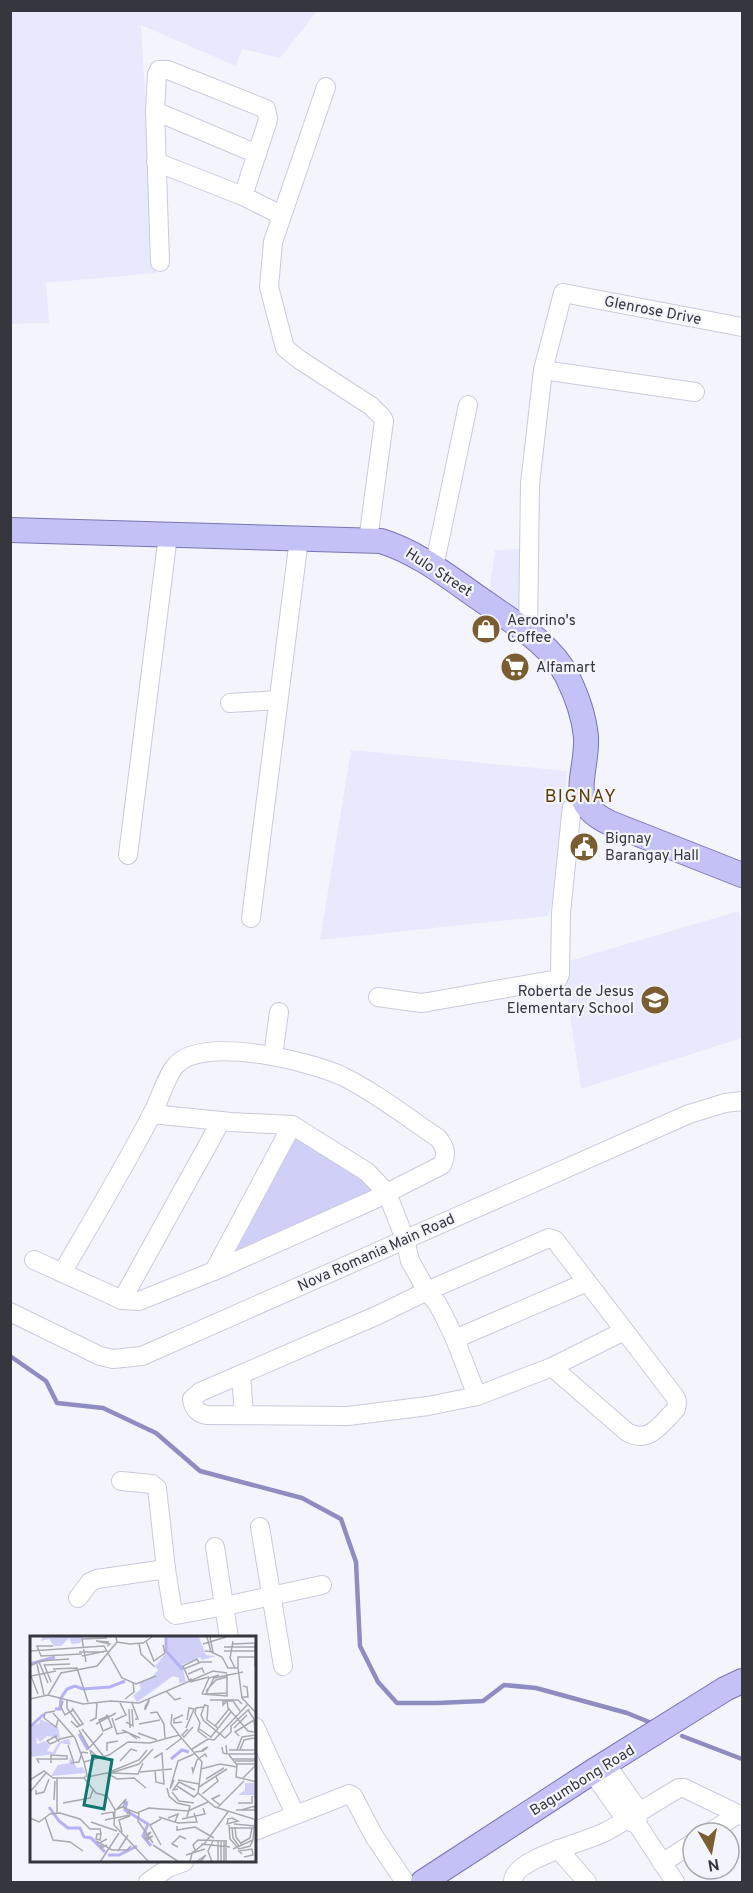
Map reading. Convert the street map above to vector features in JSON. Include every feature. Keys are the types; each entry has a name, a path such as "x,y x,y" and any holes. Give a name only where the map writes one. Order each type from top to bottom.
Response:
{"main road":[{"name":"Hulo Street","path":"10,530 368,540 381,541 400,547 434,567 528,634 554,656 576,695 586,735 582,796"},
{"path":"582,796 584,804 599,818 742,874"},
{"name":"Bagumbong Road","path":"423,1882 599,1768 725,1689 742,1681"}],"street":[{"path":"160,262 154,111 159,70 164,69 266,109 268,118 243,196"},
{"path":"326,87 273,242 269,287 285,348 371,406 384,421 368,540"},
{"path":"154,111 257,154"},
{"path":"156,162 243,196 281,215"},
{"name":"Glenrose Drive","path":"543,370 563,293 742,327"},
{"path":"528,634 530,484 543,370 695,392"},
{"path":"434,567 468,405"},
{"path":"128,855 168,535"},
{"path":"251,918 299,539"},
{"path":"230,703 278,700"},
{"path":"378,997 421,1003 558,979 561,913 571,815 576,801 582,796"},
{"path":"273,1056 279,1012"},
{"path":"34,1260 62,1274 122,1300 139,1301 214,1271 387,1194 442,1165 446,1156 444,1146 438,1138 354,1082 310,1064 273,1056 226,1051 197,1052 175,1065 152,1114 62,1274"},
{"name":"Nova Romania Main Road","path":"10,1312 100,1356 113,1359 142,1356 689,1114 725,1103 742,1101"},
{"path":"152,1114 292,1125 367,1172 387,1194 405,1239 410,1261 427,1291 437,1303 455,1339 477,1396"},
{"path":"122,1300 221,1121"},
{"path":"214,1271 292,1125"},
{"path":"552,1366 635,1437 644,1437 652,1433 676,1409 676,1398 555,1240 549,1238 241,1376 200,1392 192,1399 194,1408 202,1414 348,1416 428,1406 477,1396 552,1366 624,1331"},
{"path":"455,1339 587,1282"},
{"path":"241,1376 244,1414"},
{"path":"121,1480 152,1484 157,1488 166,1569 173,1613 176,1615 322,1584"},
{"path":"260,1527 283,1666"},
{"path":"215,1547 229,1636"},
{"path":"78,1598 90,1582 98,1579 166,1569"},
{"path":"256,1728 295,1814"},
{"path":"599,1768 675,1882"},
{"path":"513,1882 513,1876 534,1860 558,1849 594,1838 634,1818 679,1788 684,1788 740,1815"},
{"path":"256,1831 344,1794 353,1796 374,1836 405,1882"},
{"path":"558,1849 587,1882"},
{"path":"662,1863 681,1851"},
{"path":"148,1882 174,1868"}],"shaded area":[{"path":"10,11 317,11 280,58 242,49 236,66 141,25 156,273 46,283 49,323 11,324"},
{"path":"523,549 523,621 488,599 495,550"},
{"path":"351,750 567,771 552,904 548,916 320,940"},
{"name":"Roberta de Jesus Elementary School","path":"739,911 742,923 742,1038 581,1089 562,963"},
{"path":"296,1133 382,1190 228,1257"}],"waterway":[{"path":"10,1356 46,1381 57,1403 103,1408 156,1433 200,1471 302,1498 341,1519 356,1562 360,1646 378,1682 397,1703 483,1701 504,1685 536,1688 627,1713 654,1724"},
{"path":"682,1736 742,1759"}],"place":[{"name":"Aerorino's Coffee","path":"486,629"},
{"name":"Alfamart","path":"515,667"},
{"name":"Bignay Barangay Hall","path":"584,847"},
{"name":"Roberta de Jesus Elementary School","path":"655,1000"}],"district":[{"name":"BIGNAY","path":"581,796"}]}
